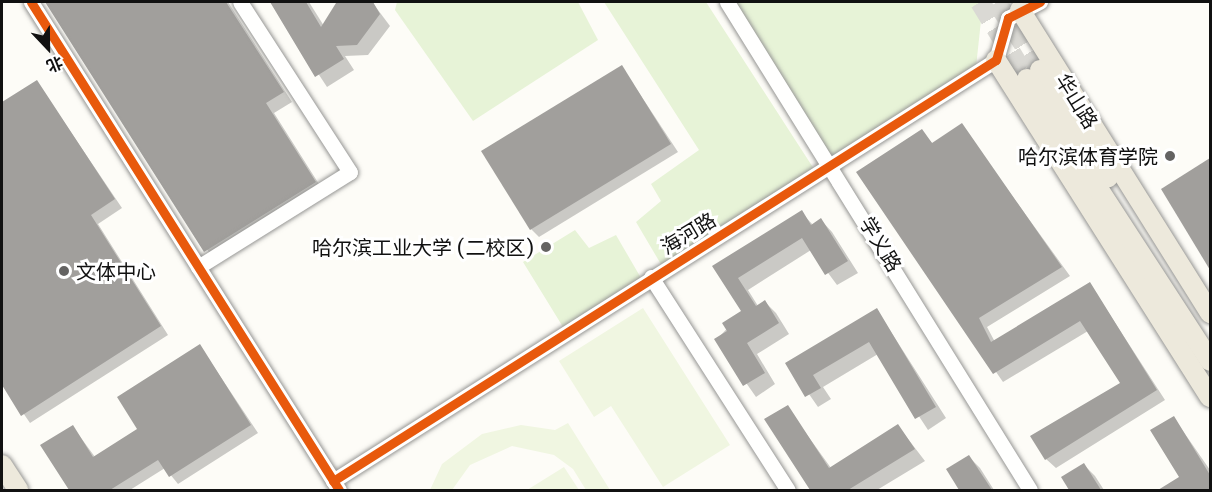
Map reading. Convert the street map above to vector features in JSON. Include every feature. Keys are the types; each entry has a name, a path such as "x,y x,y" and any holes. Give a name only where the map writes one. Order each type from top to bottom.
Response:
{"main road":[{"name":"华山路","path":"1014,14 1210,313"},
{"path":"996,60 1210,398"},
{"name":"华山路","path":"1210,336 1034,75 1210,361"},
{"path":"2,465 18,490"}],"street":[{"path":"31,2 336,486"},
{"path":"198,267 350,172 240,2"},
{"name":"学义路","path":"728,2 834,166 1030,490"},
{"path":"996,60 1014,14 1040,2"},
{"name":"海河路","path":"336,486 651,277 834,166 996,60"},
{"path":"651,277 788,490"}],"green space":[{"path":"397,2 578,2 598,40 473,121 395,10"},
{"path":"604,2 706,2 814,169 662,266 636,222 661,201 651,184 699,150"},
{"path":"734,2 983,2 976,67 832,157"},
{"path":"575,230 589,248 616,235 641,278 563,327 523,262"},
{"path":"643,308 730,445 663,487 611,406 594,417 559,361"},
{"path":"568,423 610,490 586,490 573,469 554,455 512,446 470,465 452,490 430,490 442,464 482,434 521,425 555,430"},
{"path":"564,467 579,490 527,490"}],"building":[{"path":"45,2 226,2 284,92 266,103 316,182 204,252"},
{"path":"270,2 306,2 321,27 336,3 373,2 380,14 357,45 336,46 344,59 315,77"},
{"path":"622,65 671,144 530,230 481,151"},
{"name":"文体中心","path":"37,80 115,199 91,215 161,326 21,416 2,385 2,102"},
{"path":"962,123 1062,267 979,318 991,342 1090,282 1157,390 1045,460 1030,436 1120,383 1080,321 993,374 856,172 922,129 932,143"},
{"path":"1210,158 1210,270 1161,189"},
{"path":"802,210 811,225 821,218 848,261 825,275 802,238 738,278 756,306 765,300 779,323 747,343 765,373 743,386 714,339 727,331 722,323 741,311 712,266"},
{"path":"877,308 936,407 915,419 869,342 813,375 821,388 805,397 785,363"},
{"path":"200,344 251,425 169,477 158,460 110,490 69,490 40,445 73,425 93,457 137,429 117,397"},
{"path":"788,405 829,468 898,424 915,449 848,490 810,490 764,419"},
{"path":"1174,416 1210,475 1210,490 1158,490 1179,477 1150,430"},
{"path":"969,455 992,490 959,490 946,469"},
{"path":"1084,463 1101,490 1069,490 1061,477"}],"tunnel":[{"path":"980,2 1027,79"},
{"path":"997,2 1040,70"}],"cycle path":[{"path":"31,2 339,490"},
{"path":"333,481 996,60 1008,18 1040,2"}],"place":[{"name":"哈尔滨体育学院","path":"1170,156"},
{"name":"哈尔滨工业大学 (二校区)","path":"546,247"},
{"name":"文体中心","path":"64,271"}]}
